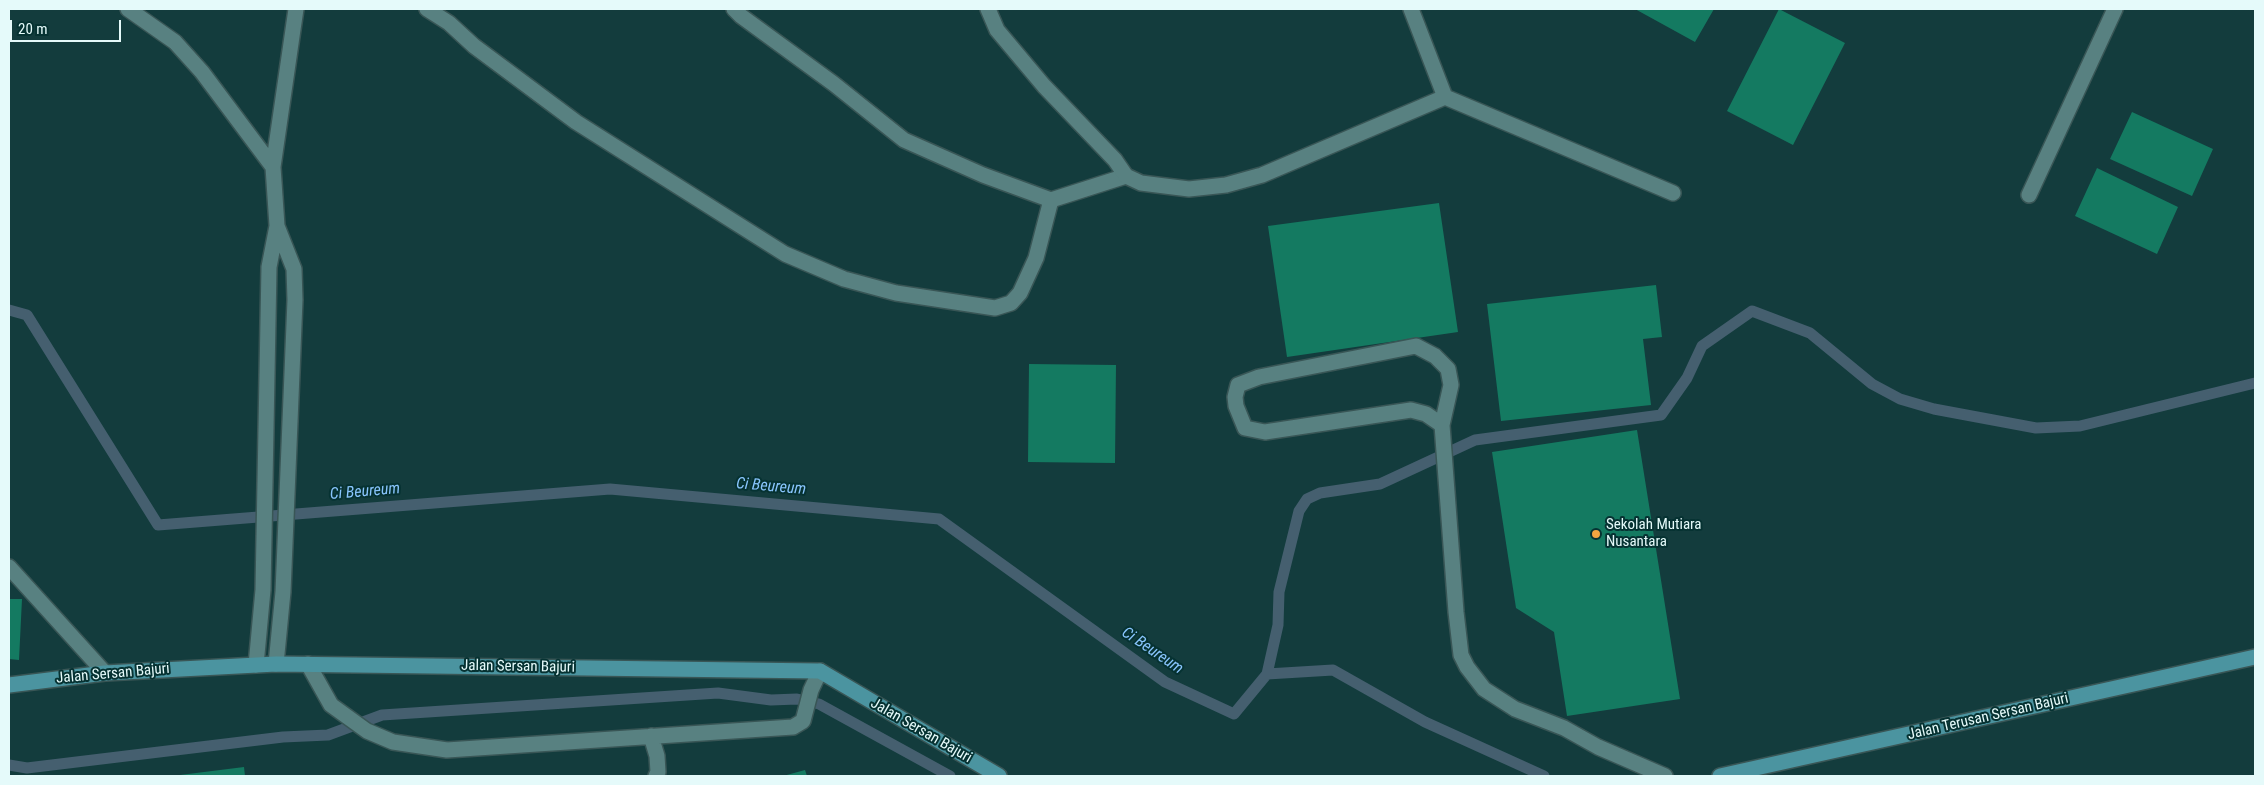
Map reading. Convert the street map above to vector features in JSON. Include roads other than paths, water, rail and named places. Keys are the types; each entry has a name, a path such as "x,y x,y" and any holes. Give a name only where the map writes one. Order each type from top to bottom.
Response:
{"main road":[{"name":"Jalan Terusan Sersan Bajuri","path":"1720,776 2255,657"},
{"name":"Jalan Sersan Bajuri","path":"9,685 105,673 276,664 820,671 999,776"}],"street":[{"path":"256,665 263,590 269,267 277,226 273,167 296,9"},
{"path":"427,9 449,23 474,46 576,122 785,254 844,279 896,293 995,308 1004,306 1016,299 1036,258 1051,200"},
{"path":"734,9 834,84 904,140 983,175 1051,200 1126,176"},
{"path":"988,9 997,30 1044,86 1115,160 1126,176 1141,183 1189,189 1226,185 1262,175 1445,97 1673,193"},
{"path":"1411,9 1445,97"},
{"path":"2029,195 2115,9"},
{"path":"134,10 175,42 202,72 273,167"},
{"path":"276,664 282,592 294,269 277,226"},
{"path":"1442,425 1426,414 1411,410 1265,432 1245,428 1236,406 1235,396 1238,385 1259,377 1416,346 1435,356 1448,369 1451,385 1442,425 1461,655 1475,680 1484,690 1515,709 1564,728 1598,747 1665,776"},
{"path":"9,567 105,673"},
{"path":"308,664 331,705 367,731 394,742 423,748 447,750 793,727 803,721 811,690 820,671"},
{"path":"651,736 657,756 658,772 656,776"}],"waterway":[{"name":"Ci Beureum","path":"9,310 27,315 158,525 610,489 939,519 1165,682 1234,714 1267,674 1333,670 1425,722 1544,776"},
{"path":"1267,674 1278,625 1279,592 1299,511 1307,499 1320,493 1380,484 1475,440 1661,415 1687,378 1702,346 1752,311 1810,333 1872,384 1900,399 1934,409 2036,428 2080,426 2255,383"},
{"path":"9,765 27,768 283,737 328,735 382,715 718,693 771,700 797,699 819,704 950,776"}],"place":[{"name":"Sekolah Mutiara Nusantara","path":"1596,534"}]}
